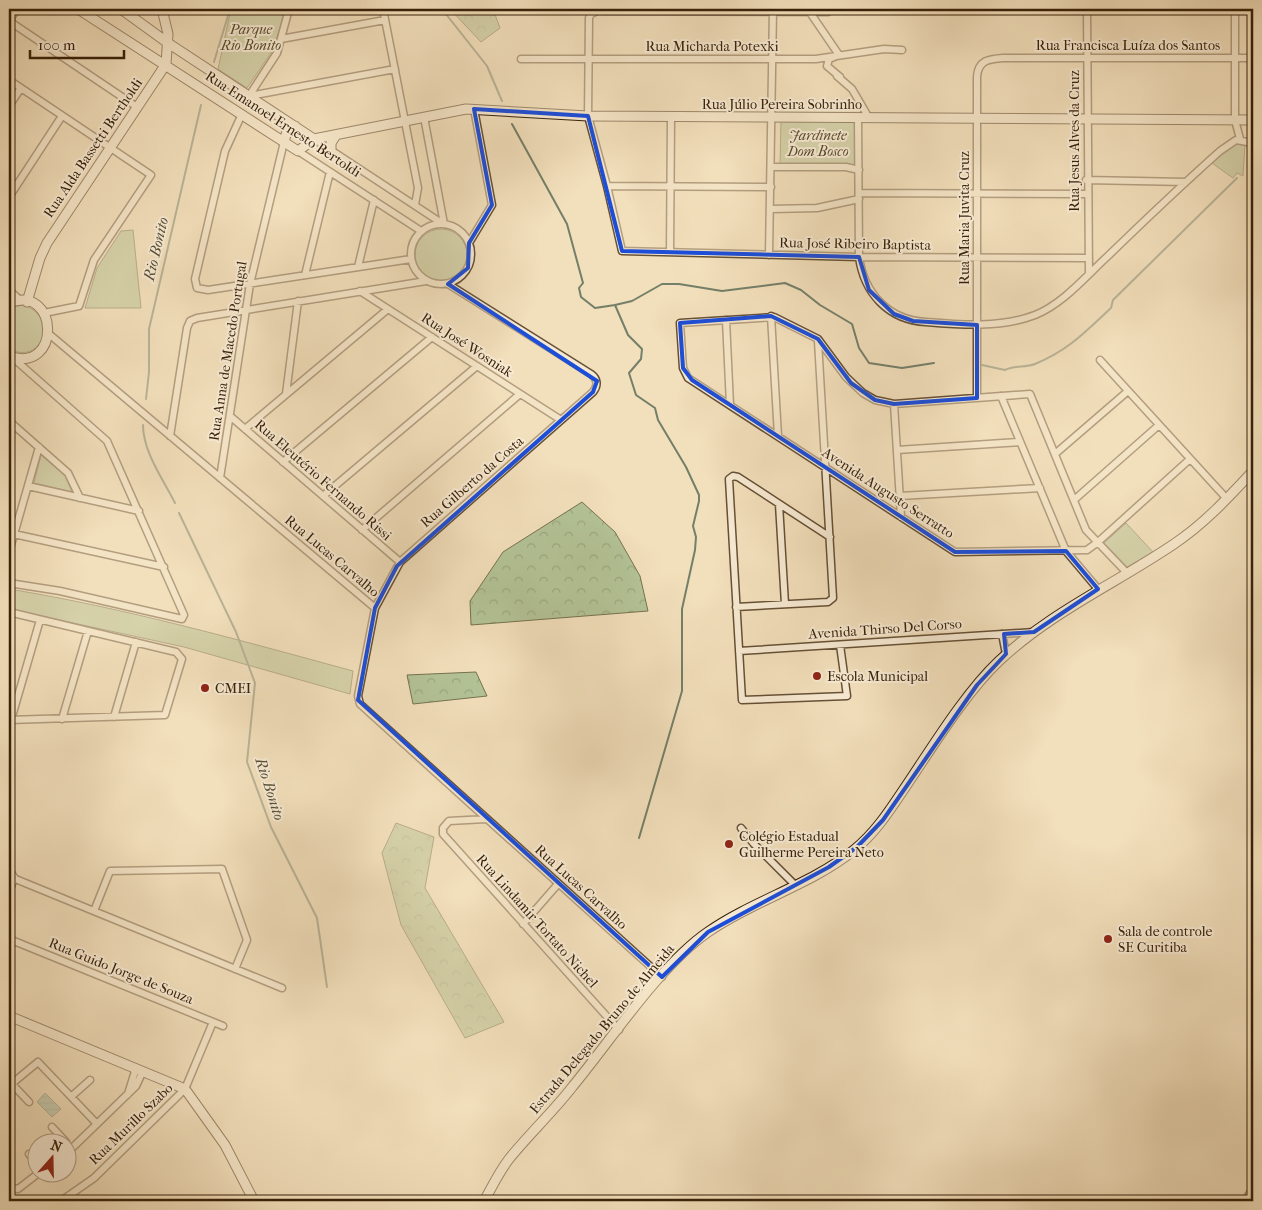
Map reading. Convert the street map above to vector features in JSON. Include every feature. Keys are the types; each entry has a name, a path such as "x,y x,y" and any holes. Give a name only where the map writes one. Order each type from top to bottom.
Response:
{"highway":[{"path":"1248,1201 1253,1193"}],"main road":[{"name":"Rua Emanoel Ernesto Bertoldi","path":"78,9 156,60 166,64 298,151"},
{"name":"Rua Emanoel Ernesto Bertoldi","path":"121,9 168,44 314,139"},
{"name":"Rua Alda Bassetti Bertholdi","path":"24,301 47,243 166,64 168,44 162,9"},
{"name":"Rua Júlio Pereira Sobrinho","path":"314,139 474,109 588,116 1253,120"},
{"path":"284,142 287,131 295,126"},
{"path":"331,150 331,143 336,134"},
{"path":"298,151 314,139"},
{"path":"9,303 24,301 44,313 49,327 49,334 39,351 22,358 10,356 9,367"},
{"name":"Estrada Delegado Bruno de Almeida","path":"484,1201 508,1160 556,1108 662,977 688,948 708,932 839,862 875,830 977,685 1006,654 1034,632 1098,589 1188,534 1227,499 1253,471"},
{"path":"9,889 11,875"},
{"path":"9,1016 185,1089 225,1145 254,1201"}],"street":[{"path":"17,9 9,22 137,107"},
{"path":"249,96 275,56 282,39 289,9"},
{"path":"383,9 418,188 415,205"},
{"path":"970,9 1253,10"},
{"name":"Rua Jesus Alves da Cruz","path":"1087,9 1086,180 1089,274"},
{"path":"1235,9 1235,120 1240,139"},
{"path":"771,187 608,186 588,116 589,18 594,12 602,10 827,10"},
{"path":"769,255 773,10"},
{"path":"809,11 839,55 827,62 827,66 857,95 868,118"},
{"path":"282,39 385,20"},
{"name":"Rua Micharda Potexki","path":"521,59 816,59 884,49 902,50"},
{"name":"Rua Francisca Luíza dos Santos","path":"1004,58 1253,58"},
{"name":"Rua Maria Juvita Cruz","path":"977,398 978,69 987,60 1004,58"},
{"path":"816,59 840,78"},
{"path":"249,96 395,69"},
{"path":"9,80 151,175 94,260 79,306 44,313"},
{"path":"9,106 20,88"},
{"path":"469,243 492,205 474,109"},
{"path":"242,114 225,152 195,279 197,288 208,290 411,258"},
{"path":"9,197 62,116"},
{"path":"424,117 444,224"},
{"path":"670,252 671,117"},
{"path":"858,118 859,257 862,276 869,290 894,314 913,321 977,325 1017,320 1038,314 1055,304 1225,146 1240,139 1253,142"},
{"name":"Rua Emanoel Ernesto Bertoldi","path":"314,139 444,224"},
{"name":"Rua Anna de Macedo Portugal","path":"220,478 245,310 284,142"},
{"name":"Rua Emanoel Ernesto Bertoldi","path":"298,151 421,231"},
{"path":"771,167 846,168 859,170"},
{"path":"305,275 330,172"},
{"path":"1086,180 1186,182"},
{"name":"Rua José Ribeiro Baptista","path":"608,186 622,251 859,257 1087,258"},
{"path":"771,209 810,209 859,196 977,192 1087,194"},
{"path":"358,267 374,200"},
{"path":"444,224 460,230 469,243 471,252 468,268 463,275 448,284 433,283 426,280 419,275 411,258 415,239 421,231 428,227 444,224"},
{"path":"170,436 187,328 190,321 197,318 426,280"},
{"name":"Rua Gilberto da Costa","path":"374,608 400,562 593,392 597,383 591,374 448,284"},
{"path":"9,290 24,301"},
{"name":"Rua José Wosniak","path":"360,291 561,420"},
{"path":"286,394 298,301"},
{"path":"245,429 388,309"},
{"path":"771,316 778,436"},
{"path":"730,406 726,320 771,316 818,339 857,389 875,400 894,404 1030,394 1086,530 1127,573"},
{"name":"Avenida Augusto Serratto","path":"726,320 680,323 685,375 955,552 1087,550 1098,542"},
{"name":"Rua Lucas Carvalho","path":"49,334 374,608 358,696 360,704 662,977"},
{"path":"283,462 432,337"},
{"path":"736,607 832,600 818,339"},
{"path":"9,583 60,591 182,619 184,611 107,441 10,356"},
{"path":"1100,360 1227,499"},
{"path":"323,496 477,366"},
{"path":"1055,454 1128,391"},
{"path":"362,530 520,394"},
{"path":"1001,396 1066,551 1098,589"},
{"path":"894,404 901,517"},
{"name":"Rua Eleutério Fernando Rissi","path":"230,416 400,562"},
{"path":"9,421 68,473 80,498"},
{"path":"1074,500 1159,425"},
{"path":"897,450 1020,442"},
{"path":"9,552 39,448"},
{"path":"1098,542 1190,459"},
{"path":"830,537 738,478 731,477 728,483 742,700 848,696 840,645"},
{"path":"28,486 139,511"},
{"path":"900,496 1040,488"},
{"path":"779,504 785,604"},
{"path":"14,534 164,566"},
{"path":"9,612 136,642 181,655 182,659 165,715 10,720 40,620"},
{"path":"62,719 88,631"},
{"name":"Avenida Thirso Del Corso","path":"739,651 1034,632"},
{"path":"1002,634 1006,654"},
{"path":"114,718 136,642"},
{"name":"Rua Lindamir Tortato Nichel","path":"486,818 452,820 446,822 442,828 447,840 619,1030"},
{"path":"741,828 754,844 795,885"},
{"path":"94,912 110,872 222,868 248,940 235,969"},
{"path":"11,875 94,912 282,988"},
{"path":"523,924 558,884"},
{"name":"Rua Guido Jorge de Souza","path":"9,938 223,1026"},
{"name":"Rua Murillo Szabo","path":"61,1201 98,1175 185,1089 212,1022"},
{"path":"29,1102 10,1085 38,1062 97,1124"},
{"path":"78,1139 97,1124 138,1084 140,1070"},
{"path":"72,1096 90,1080"},
{"path":"52,1127 56,1132"},
{"path":"9,1184 18,1189 28,1181"}],"highlighted area":[{"path":"474,109 588,116 622,251 859,257 869,290 894,314 913,321 977,325 977,398 894,404 875,400 851,383 818,339 771,316 680,323 683,368 692,380 955,552 1066,551 1098,589 1034,632 1004,634 1006,654 977,685 883,820 857,847 829,867 708,932 662,977 358,700 375,608 397,566 593,392 597,381 448,284 468,268 469,243 492,205"}],"green space":[{"name":"Parque Rio Bonito","path":"231,9 284,9 285,11 273,50 247,88 218,69"},
{"path":"450,9 493,9 500,28 481,42"},
{"name":"Jardinete Dom Bosco","path":"781,120 856,121 856,166 780,165"},
{"path":"1238,143 1245,143 1243,176 1237,173 1233,178 1212,163 1225,151"},
{"path":"436,229 446,229 460,236 467,250 467,260 460,274 446,281 436,281 426,277 419,270 415,260 415,250 419,240 426,233"},
{"path":"133,230 141,308 85,308 97,268 121,231"},
{"path":"23,305 35,311 41,319 44,329 43,338 38,346 30,351 21,352 9,349 9,308"},
{"path":"41,455 65,475 72,492 34,483"},
{"path":"582,502 615,532 640,576 648,611 471,625 470,601 503,552"},
{"path":"1126,523 1153,552 1127,567 1104,543"},
{"path":"9,589 139,615 353,671 350,694 184,647 9,609"},
{"path":"476,672 487,696 413,704 407,675"},
{"path":"396,823 434,837 425,888 504,1022 465,1038 401,925 382,853"}],"shaded area":[{"path":"45,1093 61,1109 52,1117 37,1102"}],"waterway":[{"name":"Rio Bonito","path":"214,62 230,9"},
{"path":"442,9 487,66 502,101"},
{"name":"Rio Bonito","path":"146,399 149,372 149,329 201,105"},
{"path":"512,124 567,224 583,283 579,288 581,297 595,308 615,305 628,335 642,349 641,359 629,373 636,395 655,408 658,420 686,467 699,495 693,526 696,537 695,550 682,609 682,691 639,838"},
{"path":"982,365 1005,370 1031,365 1058,353 1084,333 1111,308 1113,300 1237,178"},
{"path":"615,305 632,301 662,284 679,284 722,291 785,283 801,290 820,305 852,324 859,348 869,363 902,368 934,363"},
{"name":"Rio Bonito","path":"143,425 146,445 150,455 175,503"},
{"name":"Rio Bonito","path":"179,513 236,632 255,683 247,762 271,827 317,918 327,987"}],"place":[{"name":"Escola Municipal","path":"817,676"},
{"name":"CMEI","path":"205,688"},
{"name":"Colégio Estadual Guilherme Pereira Neto","path":"729,844"},
{"name":"Sala de controle SE Curitiba","path":"1108,939"}]}
